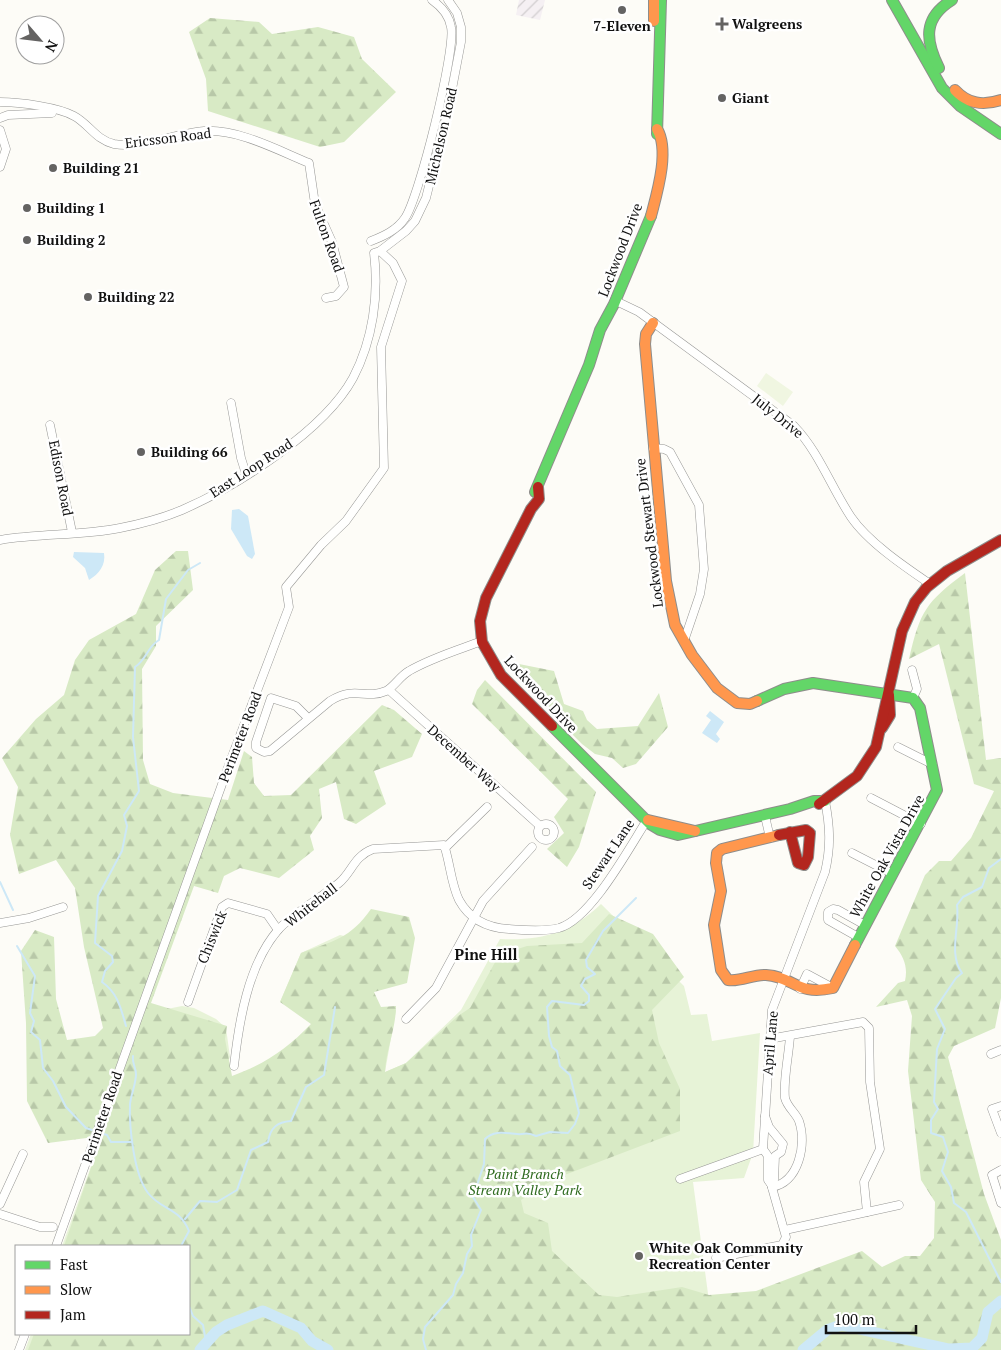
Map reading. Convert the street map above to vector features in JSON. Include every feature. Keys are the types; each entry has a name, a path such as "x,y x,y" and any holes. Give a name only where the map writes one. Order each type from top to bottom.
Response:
{"main road":[{"name":"Lockwood Drive","path":"654,0 658,49"},
{"name":"Lockwood Drive","path":"647,820 624,800 501,676 482,641 480,621 486,598 531,509 539,500 540,492 538,487 597,344 607,333 606,319 616,301 650,218 656,188 658,49 661,0"},
{"path":"892,0 942,88 960,106 1001,134"},
{"path":"952,0 937,10 929,26 929,43 936,64 958,94 971,102 985,104 1001,100"},
{"name":"Lockwood Stewart Drive","path":"654,323 646,334 645,344 666,581 675,625 684,641 717,688 737,703 750,704 784,689 813,683 838,685 889,694"},
{"name":"Stewart Lane","path":"647,820 660,830 684,836 695,831 765,816 799,806 815,807 856,778 868,764 881,730 890,715 889,694 902,627 911,607 930,584 1001,540"},
{"path":"889,694 913,698"},
{"name":"White Oak Vista Drive","path":"832,988 937,790 920,708 913,698"},
{"path":"790,832 722,849 717,853 716,863 722,890 714,925 721,970 728,980 765,975 782,980 800,989 816,992 832,988"}],"street":[{"name":"Michelson Road","path":"371,241 387,235 396,228 404,220 412,206 433,131 452,36 448,16 432,0"},
{"name":"Michelson Road","path":"377,252 406,231 415,221 426,198 448,110 461,42 461,27 457,13 448,0"},
{"path":"0,102 19,103 64,112"},
{"path":"0,118 8,115 64,112"},
{"name":"Ericsson Road","path":"64,112 74,115 100,138 112,143 125,144 206,131 227,133 309,163"},
{"path":"0,130 6,149 0,167"},
{"name":"Fulton Road","path":"309,163 315,204 332,242 344,287 336,296 326,298"},
{"name":"East Loop Road","path":"0,540 72,532 90,533 121,528 180,510 230,485 313,426 334,406 352,379 368,339 374,309 377,252"},
{"name":"Perimeter Road","path":"56,1245 220,790 289,607 286,588 321,545 346,521 384,468 380,347 402,281 393,263 377,252"},
{"name":"July Drive","path":"616,301 639,312 794,426 808,440 852,519 868,536 930,584"},
{"path":"231,403 241,458 246,474"},
{"name":"Edison Road","path":"50,425 72,532"},
{"name":"Lockwood Stewart Drive","path":"654,448 664,448 670,452 699,505 704,569 700,594 684,641"},
{"path":"308,718 296,706 271,698 256,742 256,748 261,752 270,751 308,718 341,694 357,691 377,693 389,690 400,676 411,669 482,641"},
{"path":"912,670 917,689 913,698"},
{"name":"December Way","path":"389,690 540,826"},
{"path":"898,748 932,764"},
{"path":"871,798 920,824"},
{"name":"April Lane","path":"763,1148 772,1010 825,872 829,855 830,831 825,801"},
{"path":"444,847 487,807"},
{"path":"765,816 770,838"},
{"name":"Stewart Lane","path":"444,847 458,899 473,918 496,929 548,930 561,928 578,917 604,888 647,820"},
{"name":"Whitehall","path":"234,1066 237,1037 251,978 278,930 341,882 363,853 372,849 444,847"},
{"path":"406,1019 436,988 469,931 473,918 483,901 532,847"},
{"path":"852,853 893,874"},
{"name":"Chiswick","path":"188,1002 222,907 228,903 267,914 278,930"},
{"path":"0,923 29,918 63,907"},
{"path":"858,936 828,920 828,912 833,909 838,910 865,925"},
{"path":"800,989 807,974 832,988"},
{"path":"769,1039 863,1022 869,1028 870,1082 880,1149 864,1182 863,1189 867,1212"},
{"path":"771,1185 781,1185 790,1177 801,1154 802,1131 799,1119 785,1098 790,1036"},
{"path":"991,1054 1001,1050"},
{"path":"1001,1106 992,1109 1001,1133"},
{"path":"764,1112 769,1127 783,1144 781,1152 772,1156"},
{"path":"680,1178 763,1148 772,1156 774,1180 771,1185 786,1238 782,1245 716,1258"},
{"path":"0,1204 23,1154"},
{"path":"1001,1170 992,1175 1001,1202"},
{"path":"784,1230 899,1205"},
{"path":"0,1214 40,1227 53,1227"},
{"path":"19,1350 25,1335"}],"shaded area":[{"path":"519,0 545,0 540,20 516,15"}],"green space":[{"path":"210,18 259,22 272,34 318,27 354,37 362,59 396,92 344,142 320,147 208,111 206,79 189,32"},
{"path":"766,373 793,392 783,406 757,386"},
{"name":"Paint Branch Stream Valley Park","path":"176,551 188,551 193,590 156,626 156,646 142,669 143,760 150,784 173,793 228,800 244,751 252,757 254,783 264,796 291,795 382,705 394,710 422,734 412,757 374,771 386,804 356,824 344,819 336,782 319,789 322,818 310,836 314,850 279,878 240,868 224,876 218,893 194,886 151,1003 227,1026 225,1039 232,1076 275,1055 311,1024 280,1002 301,953 332,942 348,933 356,927 371,909 409,917 415,938 407,983 374,992 381,1007 396,1006 385,1072 406,1063 458,1016 470,1008 499,955 527,946 582,943 609,914 653,934 684,977 652,1010 659,1043 680,1089 680,1131 554,1179 521,1200 524,1213 548,1223 552,1251 599,1295 617,1297 682,1287 709,1295 756,1291 862,1251 882,1267 905,1256 920,1256 934,1238 935,1202 921,1180 908,1071 912,1016 907,1000 876,1007 898,983 905,981 906,971 904,962 895,946 925,875 939,861 951,861 971,838 994,791 974,784 939,644 909,659 917,629 926,609 941,592 965,573 986,760 1001,758 1001,998 995,1028 954,1046 948,1057 984,1194 1001,1240 1001,1350 28,1350 34,1335 190,1335 190,1245 64,1245 102,1136 48,1143 27,1101 26,1023 21,951 35,930 54,937 56,999 67,1040 95,1036 103,1028 84,947 75,888 56,860 19,874 10,835 18,787 2,758 36,719 64,695 75,660 89,640 136,614 155,570"},
{"path":"519,664 554,671 564,704 583,711 587,720 597,729 638,726 659,693 668,727 636,764 623,768 612,758 595,754 582,744 515,677"},
{"path":"485,680 596,792 579,847 567,867 547,849 564,833 554,817 568,799 472,704 477,690"},
{"name":"Paint Branch Stream Valley Park","path":"601,904 684,986 691,1015 707,1014 712,1041 760,1033 753,1153 744,1178 693,1182 711,1316 1001,1350 25,1350 31,1335 190,1335 190,1245 62,1245 147,1013 182,1006 194,1008 216,1019 226,1028 230,1057 218,1086 300,1073 319,1013 280,1002 301,953 340,935 372,943 344,1016 396,1010 385,1072 406,1063 461,1010 500,939 528,938 554,933 590,914"}],"water":[{"path":"239,509 248,516 255,554 252,559 247,556 231,529 232,510"},
{"path":"74,552 104,553 101,569 89,580 85,568 73,557"},
{"path":"710,711 724,722 716,734 720,739 717,743 702,733 711,720 706,716"}],"waterway":[{"path":"126,1026 115,996 102,982 105,971 113,962 112,956 95,943 98,896 122,851 127,826 124,815 139,791 133,737 135,667 159,640 166,599 188,570 200,563"},
{"path":"1001,859 989,868 982,887 963,897 957,905 955,949 958,966 962,973 956,978 935,1009 945,1029 937,1049 934,1102 938,1109 931,1120 931,1133 943,1137 948,1152 942,1171 951,1187 954,1203 966,1212 1001,1282"},
{"path":"0,882 13,910"},
{"path":"426,1350 423,1339 425,1327 453,1295 456,1284 463,1273 467,1254 472,1246 471,1235 481,1210 473,1197 484,1164 485,1139 492,1134 500,1133 528,1133 536,1136 550,1132 568,1133 575,1124 579,1113 570,1075 560,1066 557,1051 552,1047 549,1036 547,1007 552,1001 584,1005 589,1001 589,995 581,986 585,979 595,974 587,967 586,960 603,931 636,898"},
{"path":"17,946 35,976 30,1013 34,1021 31,1032 40,1040 43,1068 53,1081 66,1107 86,1128 92,1130"},
{"path":"185,1219 200,1201 217,1202 237,1190 251,1150 268,1142 272,1129 278,1124 291,1121 306,1087 324,1075 335,1007"},
{"path":"133,1056 136,1074 130,1114 132,1138 139,1175 143,1185 153,1199 176,1213 185,1223 189,1231 182,1245"},
{"path":"101,1133 107,1135 111,1142 132,1142"},
{"path":"803,1350 827,1330 841,1325 949,1349 972,1348 982,1338 988,1312 1001,1301"},
{"path":"190,1308 193,1316 203,1325 206,1342"},
{"path":"200,1350 216,1332 227,1325 263,1311 301,1328 312,1341 328,1350"}],"traffic: fast":[{"path":"657,134 661,0"},
{"path":"892,0 942,88 960,106 1001,134"},
{"path":"939,68 931,48 929,30 936,14 952,0"},
{"path":"535,492 589,365 600,330 614,304 651,216"},
{"path":"757,701 784,689 813,683 913,698 920,708 937,790 855,945"},
{"path":"552,726 650,824 660,830 678,835 790,809 814,801 825,801"}],"traffic: slow":[{"path":"654,0 654,21"},
{"path":"955,90 971,101 988,103 1001,100"},
{"path":"651,216 659,184 662,160 661,138 657,129"},
{"path":"653,323 646,334 645,344 666,581 675,625 692,655 717,688 737,703 750,704 757,701"},
{"path":"648,820 695,831"},
{"path":"779,835 722,849 717,853 716,863 721,891 714,925 721,970 728,980 766,975 776,976 811,990 833,988 855,945"}],"traffic: jam":[{"path":"538,487 539,499 531,509 486,598 480,621 482,642 501,675 552,726"},
{"path":"819,804 857,776 876,747 902,631 915,602 927,587 947,571 1001,540"},
{"path":"882,728 890,715 889,695"},
{"path":"779,835 806,830 810,833 808,857 804,865 798,863 790,832"}],"place":[{"name":"7-Eleven","path":"622,10"},
{"name":"Walgreens","path":"722,24"},
{"name":"Giant","path":"722,98"},
{"name":"Building 21","path":"53,168"},
{"name":"Building 1","path":"27,208"},
{"name":"Building 2","path":"27,240"},
{"name":"Building 22","path":"88,297"},
{"name":"Building 66","path":"141,452"},
{"name":"White Oak Community Recreation Center","path":"639,1256"}],"district":[{"name":"Pine Hill","path":"486,955"}]}
